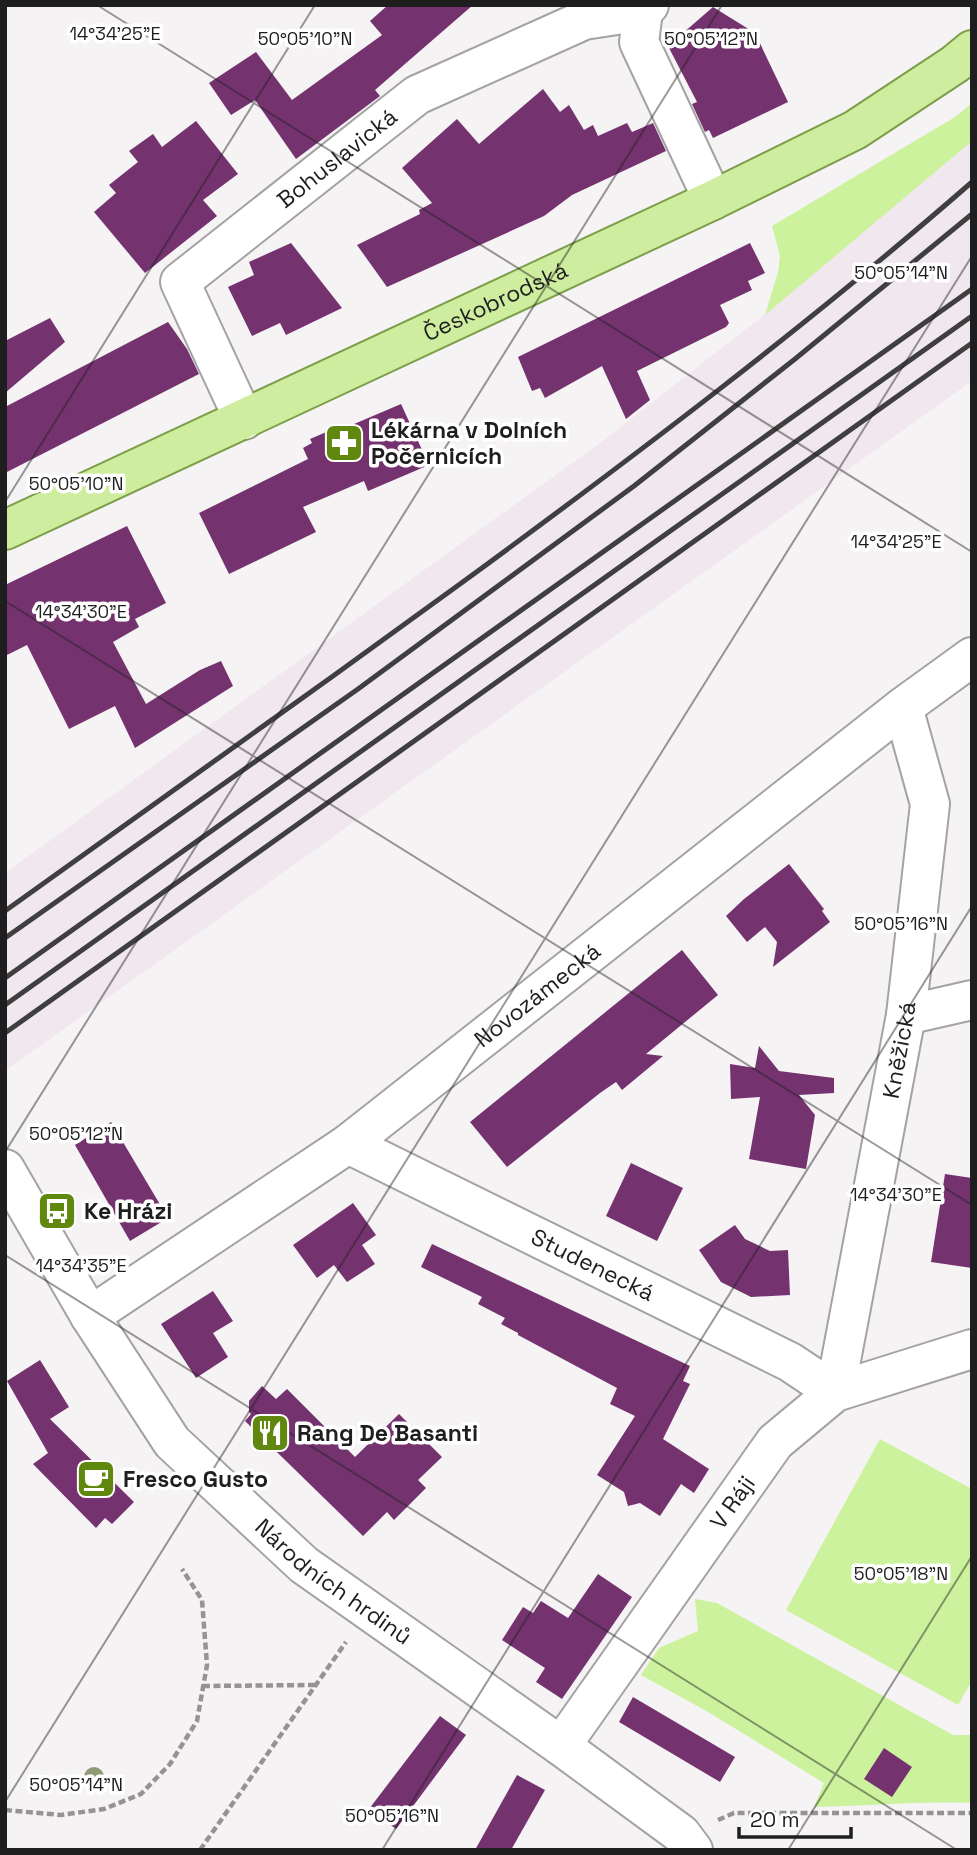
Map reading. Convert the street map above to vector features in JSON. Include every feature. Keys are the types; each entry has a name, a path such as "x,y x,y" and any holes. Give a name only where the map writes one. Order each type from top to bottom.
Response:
{"main road":[{"name":"Českobrodská","path":"5,530 713,200 855,130 972,50"}],"street":[{"path":"646,8 639,41 713,200"},
{"name":"Bohuslavická","path":"244,420 180,282 417,95 584,20 646,8"},
{"name":"Novozámecká","path":"90,1316 348,1144 903,707 972,657"},
{"name":"Kněžická","path":"835,1392 906,1015 930,804 903,707"},
{"path":"906,1015 972,1000"},
{"name":"Studenecká","path":"348,1144 790,1362 835,1392"},
{"name":"Národních hrdinů","path":"5,1169 90,1316 172,1442 304,1565 561,1746 687,1842"},
{"name":"V Ráji","path":"561,1746 775,1442 835,1392 972,1349"}],"path":[{"path":"5,1810 61,1815 104,1810 141,1794 170,1764 197,1721 207,1665 202,1600 182,1569"},
{"path":"200,1850 317,1685 366,1608"},
{"path":"203,1686 317,1685"},
{"path":"687,1842 734,1813 972,1814"}],"shaded area":[{"path":"972,141 972,381 5,1071 5,873 600,443 764,315"}],"green space":[{"path":"972,103 972,141 765,315 780,256 772,226 955,117"},
{"path":"880,1439 972,1489 972,1681 958,1705 786,1610"},
{"path":"695,1599 717,1603 953,1735 972,1735 972,1803 814,1807 824,1783 708,1712 641,1675 659,1648 698,1631"}],"building":[{"path":"388,5 473,5 375,90 380,96 296,159 255,100 231,115 209,83 256,52 292,100 382,35 370,21"},
{"path":"713,7 755,33 788,102 713,138 709,130 705,132 692,104 697,102 668,46"},
{"path":"543,89 560,112 569,105 584,130 593,125 598,136 627,123 632,132 653,123 666,151 572,195 544,216 387,287 357,245 420,214 419,210 432,203 402,168 457,119 479,144"},
{"path":"196,121 238,174 203,200 217,216 145,273 94,212 116,193 109,185 138,162 129,151 153,134 162,147"},
{"path":"291,243 342,308 286,335 280,323 252,336 228,287 254,275 249,262"},
{"path":"750,243 765,273 748,281 752,290 720,305 729,323 726,327 637,371 650,400 626,419 602,366 545,398 540,388 532,391 518,357"},
{"path":"50,318 65,342 5,393 5,341"},
{"path":"168,322 187,349 199,374 5,473 5,407"},
{"path":"401,404 429,465 368,491 364,481 303,507 316,532 229,574 199,513 308,459 303,448 312,443 310,439 338,427 340,430"},
{"path":"127,526 166,603 135,619 139,627 113,642 146,704 200,670 221,661 233,686 135,748 115,706 69,729 27,645 5,656 5,585"},
{"path":"789,864 824,909 822,911 830,922 773,967 777,942 765,927 747,942 726,916"},
{"path":"682,950 718,995 646,1054 663,1056 622,1090 616,1082 507,1167 470,1122"},
{"path":"759,1046 779,1071 834,1078 834,1093 799,1095 815,1115 806,1169 749,1159 760,1097 731,1099 730,1064 755,1068"},
{"path":"111,1122 168,1218 130,1241 75,1145"},
{"path":"631,1163 683,1188 657,1241 606,1216"},
{"path":"945,1174 972,1178 972,1268 931,1262"},
{"path":"353,1203 376,1235 362,1245 375,1264 347,1282 334,1265 317,1278 293,1245"},
{"path":"735,1225 745,1239 770,1251 788,1250 790,1295 751,1297 721,1282 699,1250"},
{"path":"432,1244 690,1366 683,1381 690,1384 663,1439 709,1469 694,1493 681,1484 660,1516 640,1503 628,1506 624,1492 597,1475 635,1416 610,1404 617,1388 518,1335 501,1324 505,1318 478,1304 482,1297 421,1267"},
{"path":"213,1291 233,1321 213,1333 228,1357 196,1378 161,1324"},
{"path":"40,1360 69,1407 50,1419 134,1502 112,1524 105,1518 96,1528 33,1464 48,1453 7,1381"},
{"path":"262,1386 276,1399 287,1389 355,1457 399,1414 442,1457 418,1480 426,1488 394,1520 387,1512 363,1536 245,1421 251,1414 249,1401"},
{"path":"598,1574 632,1597 562,1699 536,1682 545,1668 502,1640 523,1607 533,1613 541,1601 568,1618"},
{"path":"633,1697 735,1757 720,1782 619,1722"},
{"path":"440,1716 466,1735 396,1829 369,1809"},
{"path":"884,1748 912,1767 892,1797 864,1779"},
{"path":"517,1775 545,1790 511,1850 475,1850"}],"railway":[{"path":"5,911 591,487 784,338 972,182"},
{"path":"5,938 358,689 634,486 972,214"},
{"path":"5,978 972,289"},
{"path":"5,1005 972,316"},
{"path":"5,1033 972,343"}],"place":[{"name":"Lékárna v Dolních Počernicích","path":"344,443"},
{"name":"Ke Hrázi","path":"57,1211"},
{"name":"Rang De Basanti","path":"270,1433"},
{"name":"Fresco Gusto","path":"96,1479"}]}
